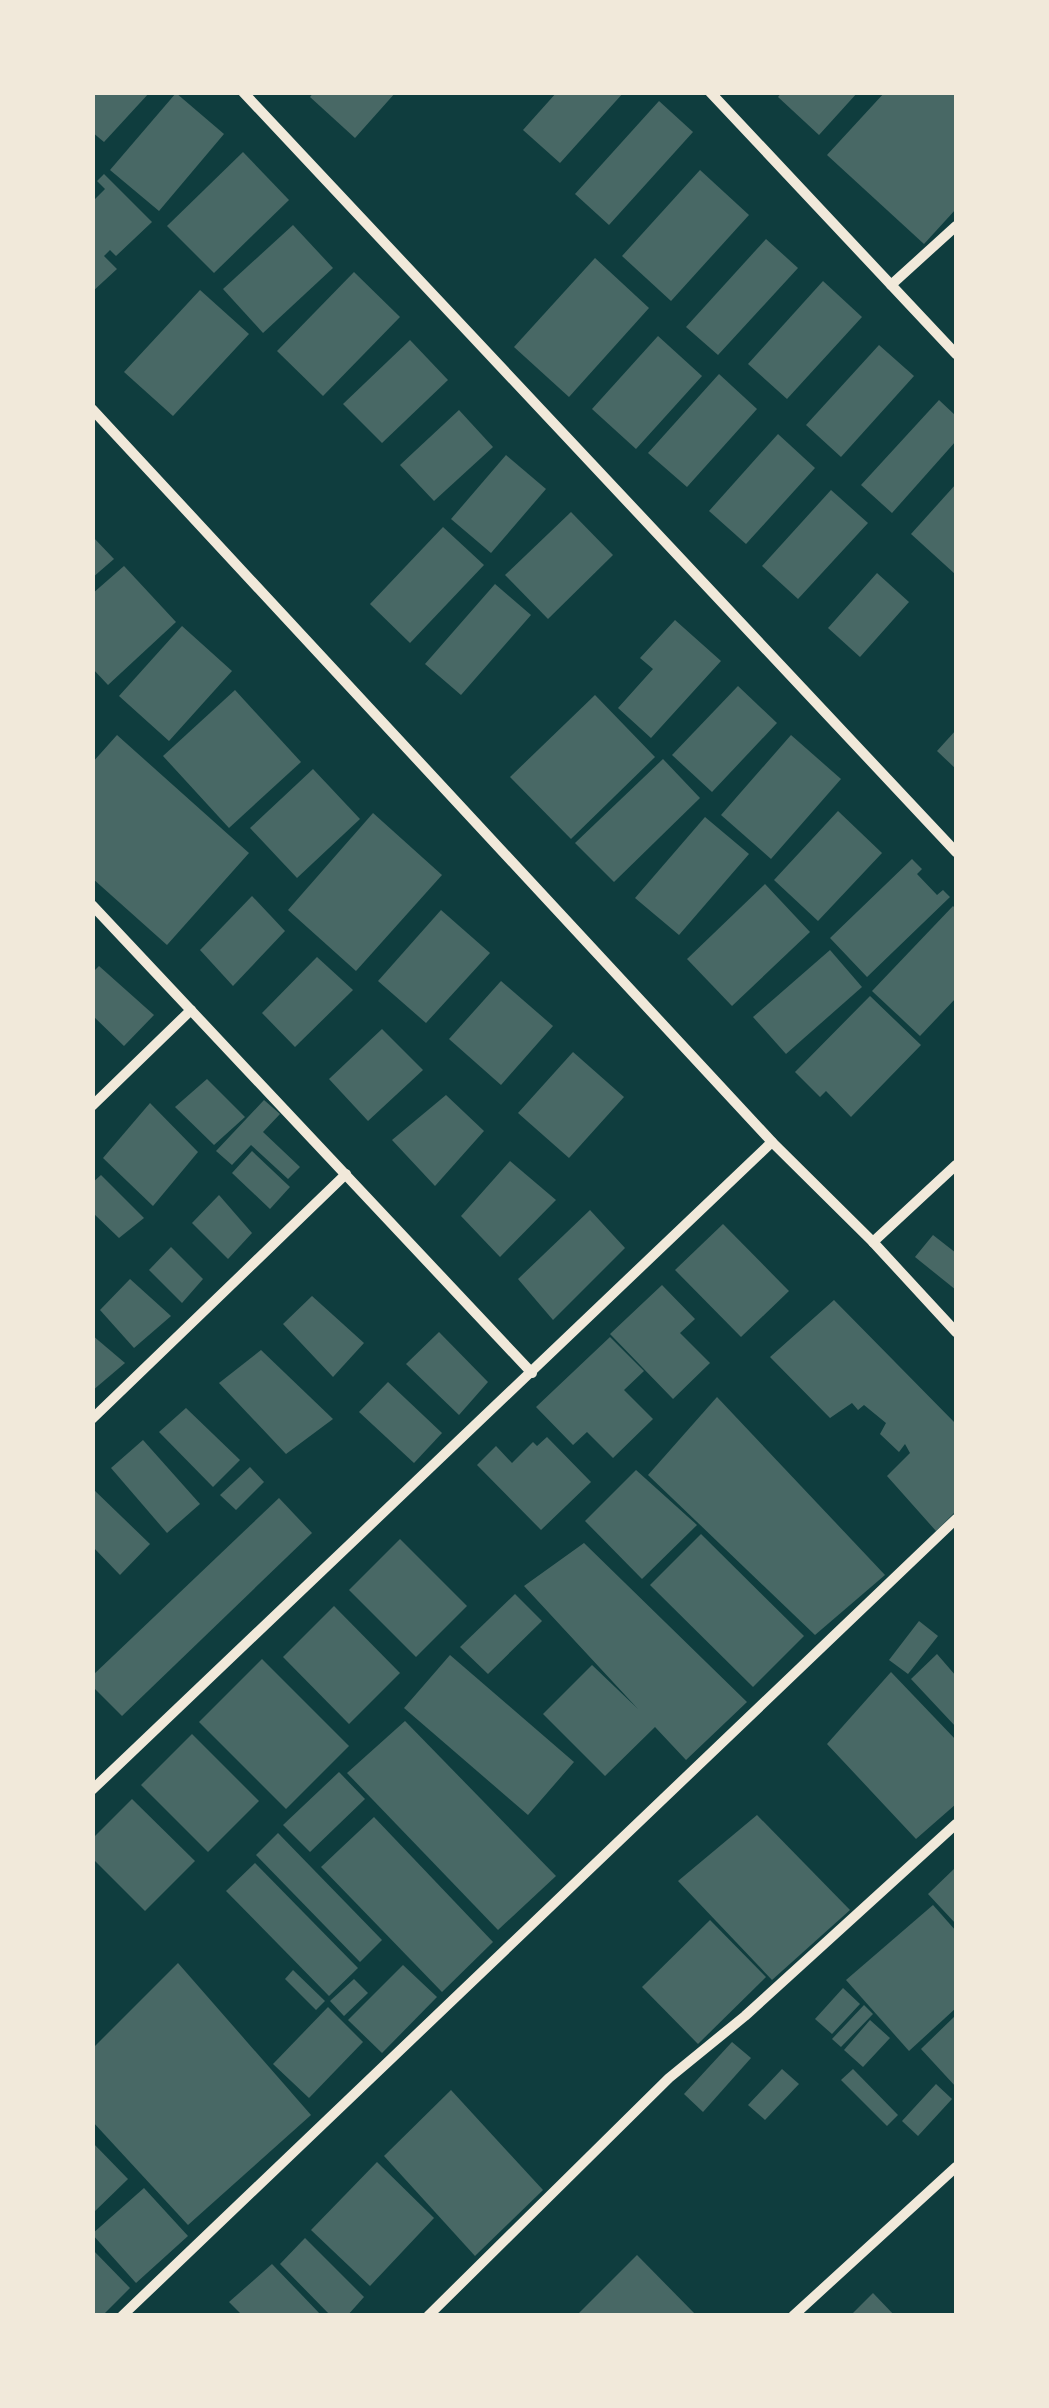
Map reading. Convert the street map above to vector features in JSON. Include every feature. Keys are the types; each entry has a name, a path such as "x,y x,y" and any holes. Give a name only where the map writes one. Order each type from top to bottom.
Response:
{"street":[{"path":"243,92 956,852"},
{"path":"710,92 956,354"},
{"path":"892,285 956,226"},
{"path":"92,409 772,1142 874,1242 956,1332"},
{"path":"92,905 532,1373"},
{"path":"92,1106 192,1010"},
{"path":"92,1790 772,1142"},
{"path":"874,1242 956,1165"},
{"path":"92,1419 346,1174"},
{"path":"122,2316 956,1519"},
{"path":"428,2316 668,2078 745,2016 956,1824"},
{"path":"792,2316 956,2167"}],"building":[{"path":"92,92 150,92 104,142 92,132"},
{"path":"314,92 396,92 355,138 310,97"},
{"path":"557,92 624,92 560,163 523,130"},
{"path":"782,92 858,92 819,135 778,97"},
{"path":"885,92 956,92 956,209 924,244 827,155"},
{"path":"176,93 224,134 159,211 110,170"},
{"path":"659,101 693,132 609,225 575,194"},
{"path":"243,152 289,200 214,273 167,226"},
{"path":"700,170 749,215 671,301 622,256"},
{"path":"104,174 152,222 116,256 110,250 104,256 117,269 92,292 92,196 95,199 105,189 97,181"},
{"path":"293,225 333,268 263,333 223,289"},
{"path":"766,239 798,268 718,355 686,327"},
{"path":"595,258 649,308 569,397 514,347"},
{"path":"354,272 400,317 323,396 277,351"},
{"path":"823,281 862,317 787,399 748,364"},
{"path":"200,290 249,334 173,416 124,372"},
{"path":"658,336 702,376 636,449 592,409"},
{"path":"410,340 448,380 382,443 343,404"},
{"path":"879,345 914,376 841,457 806,425"},
{"path":"719,374 757,409 687,487 648,453"},
{"path":"939,400 956,416 956,441 892,513 861,485"},
{"path":"459,410 493,447 434,501 400,465"},
{"path":"778,434 815,468 746,544 709,511"},
{"path":"506,455 546,489 491,553 451,519"},
{"path":"956,484 956,572 955,574 911,534"},
{"path":"831,490 868,523 798,599 762,566"},
{"path":"571,512 613,555 548,619 505,575"},
{"path":"443,527 484,565 410,643 370,604"},
{"path":"92,536 114,559 92,578"},
{"path":"124,566 176,622 108,685 92,668 92,594"},
{"path":"877,573 909,602 860,657 828,628"},
{"path":"495,584 531,615 461,695 425,664"},
{"path":"675,620 721,661 651,738 618,708 653,669 640,658"},
{"path":"182,626 232,671 169,741 119,696"},
{"path":"738,686 777,723 712,792 672,755"},
{"path":"235,690 301,762 229,828 163,756"},
{"path":"595,695 655,757 571,839 510,777"},
{"path":"956,730 956,769 937,751"},
{"path":"117,735 249,853 167,945 92,878 92,763"},
{"path":"791,735 841,779 771,859 721,815"},
{"path":"663,759 700,798 614,882 575,843"},
{"path":"313,769 360,819 297,878 250,828"},
{"path":"838,811 882,853 818,921 774,880"},
{"path":"373,813 442,875 356,971 288,910"},
{"path":"705,817 749,854 679,935 635,898"},
{"path":"912,859 922,869 917,874 937,895 943,890 950,897 867,977 830,938"},
{"path":"765,884 810,932 732,1006 687,959"},
{"path":"252,896 285,931 233,986 200,950"},
{"path":"953,906 956,998 920,1036 872,991"},
{"path":"441,910 490,953 426,1023 378,981"},
{"path":"830,950 862,987 786,1054 753,1017"},
{"path":"317,957 353,990 295,1047 262,1013"},
{"path":"99,966 154,1015 124,1046 92,1015 92,973"},
{"path":"501,981 553,1026 501,1085 449,1039"},
{"path":"870,996 921,1045 851,1117 826,1091 820,1097 795,1072"},
{"path":"382,1029 423,1070 368,1121 329,1079"},
{"path":"573,1052 624,1097 569,1158 518,1113"},
{"path":"207,1079 245,1117 214,1145 175,1107"},
{"path":"446,1095 484,1131 435,1186 392,1140"},
{"path":"264,1100 280,1114 263,1132 300,1167 288,1179 251,1145 232,1165 216,1151"},
{"path":"150,1103 198,1152 153,1206 103,1158"},
{"path":"252,1151 290,1187 270,1209 232,1173"},
{"path":"510,1161 556,1200 500,1257 461,1216"},
{"path":"101,1175 144,1218 119,1238 92,1212 92,1183"},
{"path":"219,1195 252,1233 228,1259 192,1223"},
{"path":"590,1210 625,1248 553,1320 518,1279"},
{"path":"723,1224 789,1291 741,1337 675,1270"},
{"path":"933,1235 956,1253 956,1290 915,1257"},
{"path":"171,1247 203,1279 182,1303 149,1270"},
{"path":"130,1279 171,1316 134,1348 100,1310"},
{"path":"662,1285 695,1319 680,1333 710,1363 673,1399 610,1334"},
{"path":"312,1296 364,1343 333,1377 283,1324"},
{"path":"834,1300 956,1424 956,1511 936,1531 887,1476 910,1453 905,1444 899,1452 880,1434 886,1423 864,1405 858,1410 852,1403 830,1418 770,1357"},
{"path":"439,1332 488,1382 459,1415 406,1364"},
{"path":"92,1335 125,1363 92,1391"},
{"path":"610,1337 644,1371 624,1390 653,1419 613,1458 587,1432 573,1445 536,1407"},
{"path":"261,1350 333,1419 286,1454 219,1383"},
{"path":"388,1382 442,1433 414,1463 359,1412"},
{"path":"717,1397 885,1575 815,1635 648,1475"},
{"path":"186,1408 240,1460 213,1487 159,1432"},
{"path":"547,1437 591,1482 541,1530 477,1465 496,1446 512,1463 533,1442 537,1446"},
{"path":"143,1440 200,1504 167,1533 111,1468"},
{"path":"250,1467 264,1482 236,1510 220,1495"},
{"path":"636,1470 697,1525 642,1579 585,1521"},
{"path":"92,1488 150,1544 120,1575 92,1546"},
{"path":"279,1498 312,1533 122,1716 92,1686 92,1676"},
{"path":"701,1534 804,1636 753,1687 650,1585"},
{"path":"400,1539 467,1606 416,1657 349,1590"},
{"path":"584,1543 747,1702 686,1760 655,1727 605,1776 543,1714 592,1665 638,1709 524,1586"},
{"path":"515,1594 542,1621 488,1674 460,1647"},
{"path":"334,1606 400,1673 349,1724 283,1657"},
{"path":"919,1621 938,1636 908,1674 889,1660"},
{"path":"937,1654 956,1676 956,1727 911,1679"},
{"path":"450,1655 574,1762 528,1815 404,1708"},
{"path":"262,1659 349,1746 286,1809 199,1722"},
{"path":"891,1672 956,1740 956,1804 916,1839 827,1744"},
{"path":"405,1721 556,1876 498,1930 347,1773"},
{"path":"192,1734 259,1801 208,1852 141,1785"},
{"path":"339,1772 365,1799 310,1852 283,1825"},
{"path":"132,1799 195,1861 145,1911 92,1858 92,1839"},
{"path":"757,1815 850,1910 772,1980 678,1881"},
{"path":"374,1817 493,1942 442,1992 321,1867"},
{"path":"278,1833 382,1940 360,1962 256,1855"},
{"path":"255,1863 358,1968 329,1996 226,1891"},
{"path":"956,1867 956,1924 928,1894"},
{"path":"933,1905 956,1931 956,2008 909,2051 846,1980"},
{"path":"710,1920 766,1977 698,2044 642,1987"},
{"path":"178,1963 311,2115 188,2225 92,2121 92,2049"},
{"path":"403,1965 437,1997 382,2053 348,2020"},
{"path":"293,1970 325,2001 316,2010 285,1979"},
{"path":"354,1979 368,1993 344,2016 330,2001"},
{"path":"843,1988 860,2004 832,2034 815,2019"},
{"path":"864,2005 873,2014 841,2047 832,2039"},
{"path":"328,2007 363,2042 309,2098 273,2064"},
{"path":"956,2015 956,2087 921,2049"},
{"path":"870,2020 890,2038 863,2067 844,2050"},
{"path":"732,2042 751,2058 703,2112 684,2094"},
{"path":"782,2069 799,2084 765,2120 748,2105"},
{"path":"853,2069 898,2115 887,2126 841,2080"},
{"path":"936,2084 952,2099 918,2136 902,2121"},
{"path":"451,2090 543,2190 475,2256 384,2156"},
{"path":"92,2142 128,2179 92,2214"},
{"path":"377,2162 434,2218 370,2286 311,2230"},
{"path":"144,2188 188,2236 136,2283 92,2234"},
{"path":"305,2238 364,2297 347,2316 331,2316 280,2264"},
{"path":"92,2249 130,2288 102,2316 92,2316"},
{"path":"637,2255 697,2316 576,2316"},
{"path":"272,2264 322,2316 243,2316 229,2302"},
{"path":"873,2293 895,2316 850,2316"}]}
